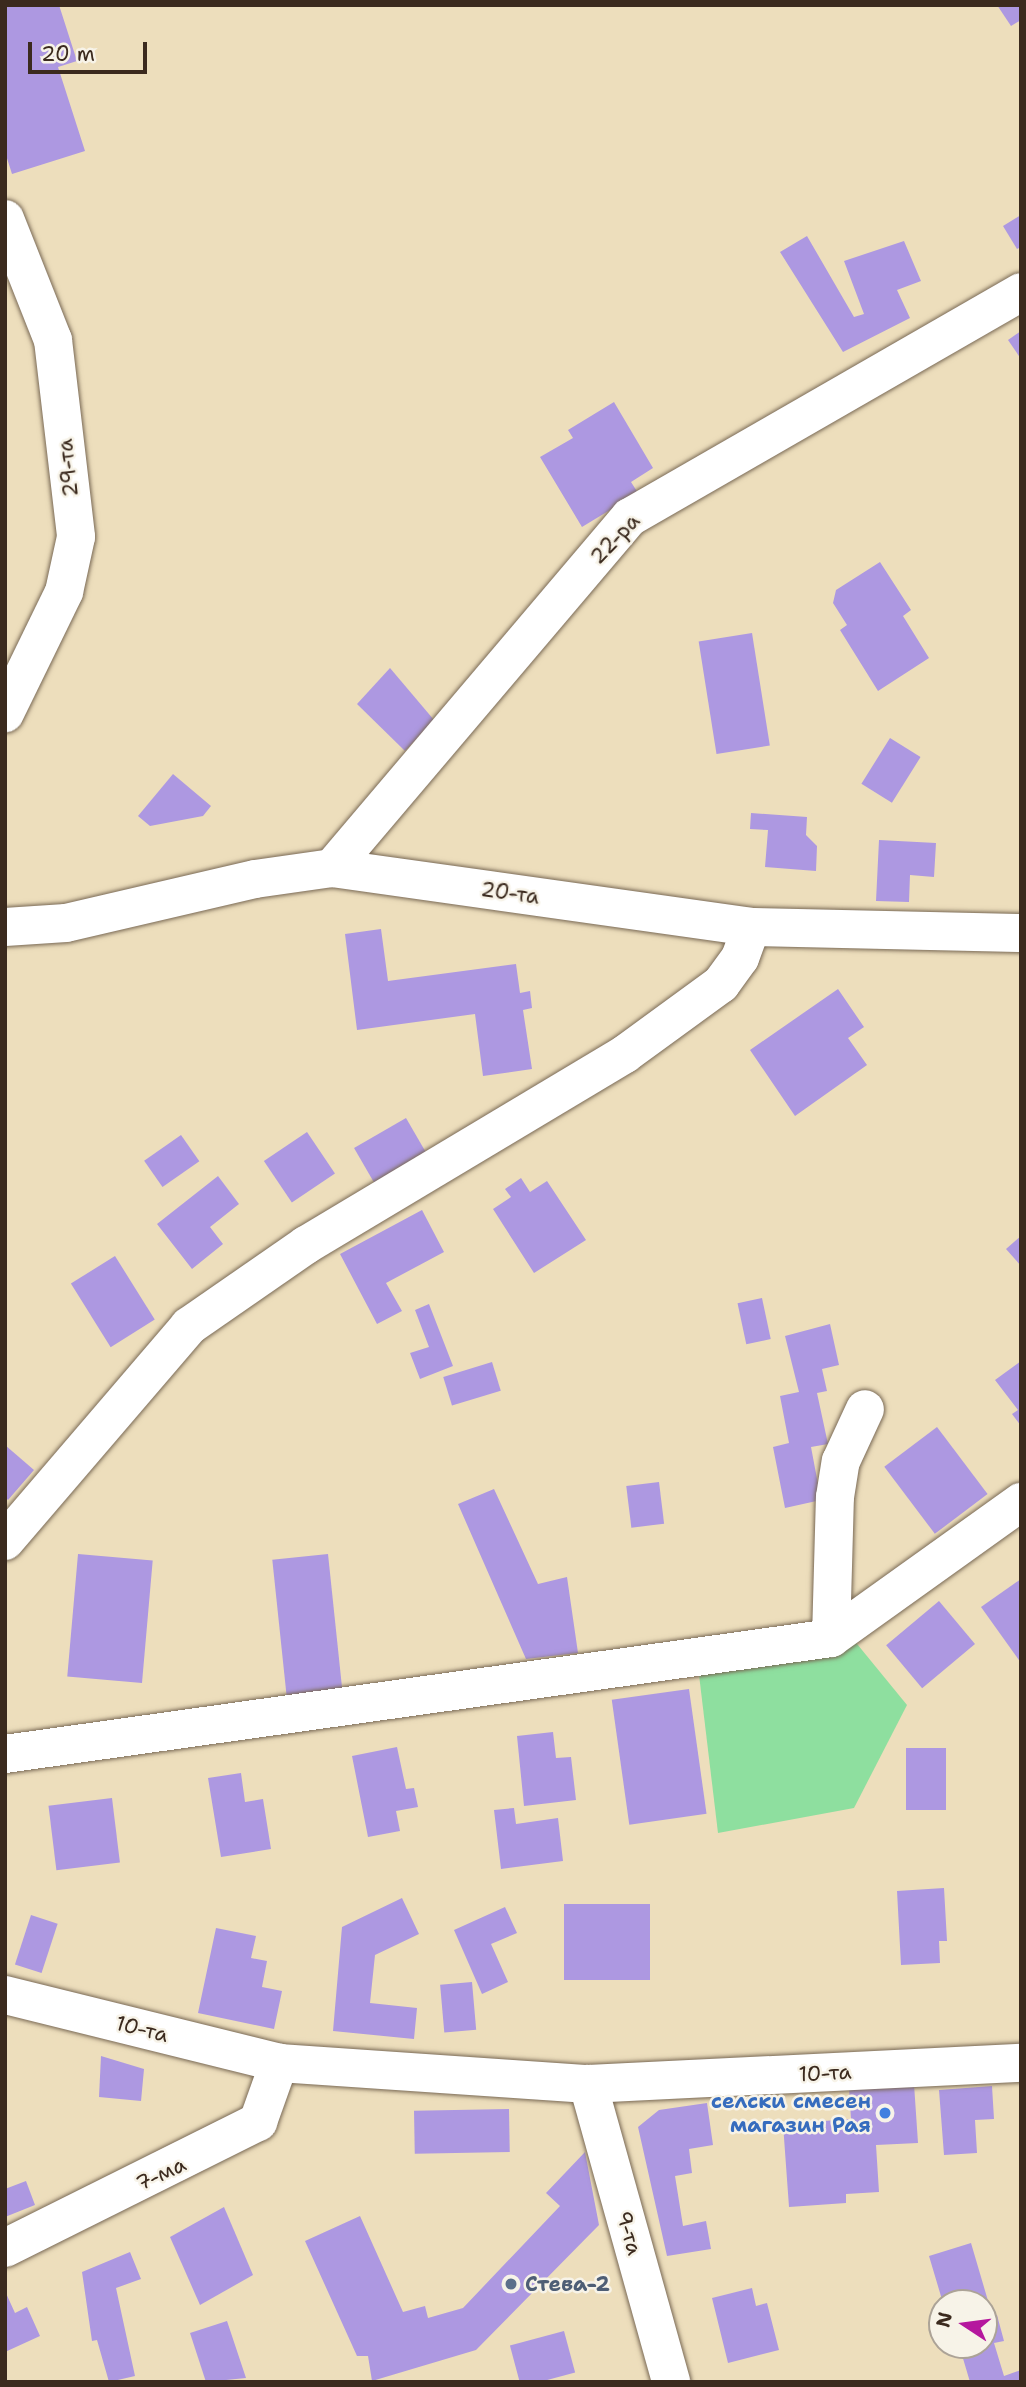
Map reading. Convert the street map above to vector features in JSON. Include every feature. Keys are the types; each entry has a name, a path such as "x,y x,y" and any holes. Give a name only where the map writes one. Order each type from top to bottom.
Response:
{"street":[{"name":"29-та","path":"5,219 53,340 76,537 64,593 5,713"},
{"name":"22-ра","path":"332,869 630,517 1021,292"},
{"name":"20-та","path":"5,928 66,923 255,879 332,869 751,927 1021,933"},
{"path":"5,1541 189,1326 306,1245 625,1054 721,984 740,958 751,927"},
{"path":"831,1638 835,1497 841,1461 865,1409"},
{"path":"5,1754 831,1638 1021,1502"},
{"name":"10-та","path":"5,1995 279,2063 588,2084 1021,2063"},
{"name":"7-ма","path":"5,2248 258,2122 279,2063"},
{"name":"9-та","path":"588,2084 671,2382"}],"green space":[{"path":"844,1628 907,1705 854,1808 718,1833 697,1658"}],"building":[{"path":"5,5 59,5 77,61 58,67 85,151 12,174 5,152"},
{"path":"997,5 1021,5 1021,20 1011,26"},
{"path":"1021,215 1021,247 1017,249 1003,226"},
{"path":"807,236 854,317 864,314 844,261 904,241 921,281 897,290 910,318 843,352 780,252"},
{"path":"1021,331 1021,359 1008,340"},
{"path":"614,402 653,468 631,482 638,493 582,527 540,457 573,438 568,430"},
{"path":"880,562 911,610 903,616 929,658 878,691 840,630 847,625 833,603 836,590"},
{"path":"752,633 770,746 716,754 699,641"},
{"path":"390,668 434,720 405,751 357,704"},
{"path":"890,738 921,757 892,803 861,784"},
{"path":"173,774 211,806 203,816 150,826 138,816"},
{"path":"751,813 807,817 806,835 817,846 816,871 765,867 768,830 750,829"},
{"path":"879,840 936,843 934,877 910,875 909,902 876,901"},
{"path":"381,929 388,981 516,964 520,993 530,991 532,1008 523,1010 532,1069 483,1076 475,1014 357,1030 345,934"},
{"path":"838,989 864,1027 848,1038 867,1065 795,1116 750,1050"},
{"path":"406,1118 427,1154 375,1184 354,1148"},
{"path":"307,1132 335,1173 292,1203 264,1161"},
{"path":"181,1135 199,1161 162,1187 144,1161"},
{"path":"218,1176 239,1204 210,1227 223,1244 192,1269 157,1224"},
{"path":"521,1178 530,1192 547,1181 586,1240 534,1273 493,1209 511,1197 505,1189"},
{"path":"422,1210 444,1252 386,1283 402,1311 377,1324 340,1254"},
{"path":"1021,1236 1021,1266 1006,1249"},
{"path":"115,1256 155,1320 111,1347 71,1284"},
{"path":"762,1298 771,1339 746,1344 738,1303"},
{"path":"429,1304 453,1366 420,1379 410,1353 429,1347 415,1310"},
{"path":"830,1324 839,1365 822,1369 827,1391 817,1393 828,1444 811,1447 821,1500 785,1508 773,1447 789,1443 780,1396 799,1392 785,1336"},
{"path":"1021,1361 1021,1426 1012,1414 1018,1410 995,1380"},
{"path":"492,1362 501,1391 452,1406 443,1377"},
{"path":"937,1427 988,1494 935,1534 884,1467"},
{"path":"5,1445 34,1470 8,1500 5,1497"},
{"path":"659,1482 664,1524 631,1528 626,1486"},
{"path":"494,1489 538,1584 567,1577 578,1653 526,1659 458,1504"},
{"path":"78,1554 153,1561 142,1683 67,1677"},
{"path":"328,1554 342,1689 287,1695 272,1560"},
{"path":"1021,1579 1021,1663 981,1607"},
{"path":"939,1601 975,1644 922,1688 886,1645"},
{"path":"689,1689 707,1814 629,1825 612,1700"},
{"path":"553,1732 556,1758 571,1757 576,1800 524,1806 517,1736"},
{"path":"397,1747 406,1789 414,1788 418,1807 396,1811 400,1831 368,1837 352,1756"},
{"path":"906,1748 946,1748 946,1810 906,1810"},
{"path":"241,1773 245,1802 263,1799 271,1849 221,1857 208,1778"},
{"path":"112,1798 120,1863 56,1870 48,1806"},
{"path":"514,1808 516,1824 558,1818 563,1861 501,1869 494,1810"},
{"path":"944,1888 947,1941 939,1941 940,1963 901,1965 897,1891"},
{"path":"402,1898 419,1934 375,1955 370,2003 417,2008 414,2039 333,2031 342,1927"},
{"path":"564,1904 650,1904 650,1980 564,1980"},
{"path":"505,1907 517,1933 491,1944 508,1982 482,1994 454,1930"},
{"path":"31,1915 58,1924 42,1973 15,1964"},
{"path":"216,1928 256,1936 251,1958 267,1961 262,1987 282,1991 274,2029 198,2013"},
{"path":"472,1982 476,2030 444,2033 440,1985"},
{"path":"101,2056 144,2069 141,2101 99,2097"},
{"path":"914,2084 918,2143 876,2145 879,2192 846,2194 846,2203 789,2207 783,2124 851,2119 849,2088"},
{"path":"992,2086 994,2119 975,2120 977,2153 944,2155 939,2090"},
{"path":"707,2103 713,2145 689,2149 692,2173 675,2176 683,2226 706,2221 711,2249 667,2256 638,2127 659,2110"},
{"path":"509,2109 510,2152 415,2154 414,2111"},
{"path":"585,2152 599,2225 476,2350 372,2381 368,2356 357,2356 305,2241 360,2216 403,2312 425,2306 428,2318 463,2308 560,2206 546,2193"},
{"path":"26,2181 35,2205 5,2217 5,2189"},
{"path":"224,2207 253,2275 200,2305 170,2237"},
{"path":"971,2243 985,2289 939,2289 929,2256"},
{"path":"130,2252 141,2279 116,2288 135,2376 109,2382 97,2340 92,2341 82,2272"},
{"path":"752,2288 756,2306 767,2303 779,2350 728,2363 712,2298"},
{"path":"5,2291 15,2313 27,2307 40,2336 5,2352"},
{"path":"998,2319 1004,2341 998,2342"},
{"path":"227,2321 246,2378 206,2382 190,2333"},
{"path":"564,2331 575,2373 540,2382 520,2382 510,2345"},
{"path":"998,2356 1004,2376 1021,2370 1021,2382 970,2382 963,2359 998,2359"}],"place":[{"name":"селски смесен магазин Рая","path":"885,2113"},
{"name":"Стева-2","path":"511,2284"}]}
